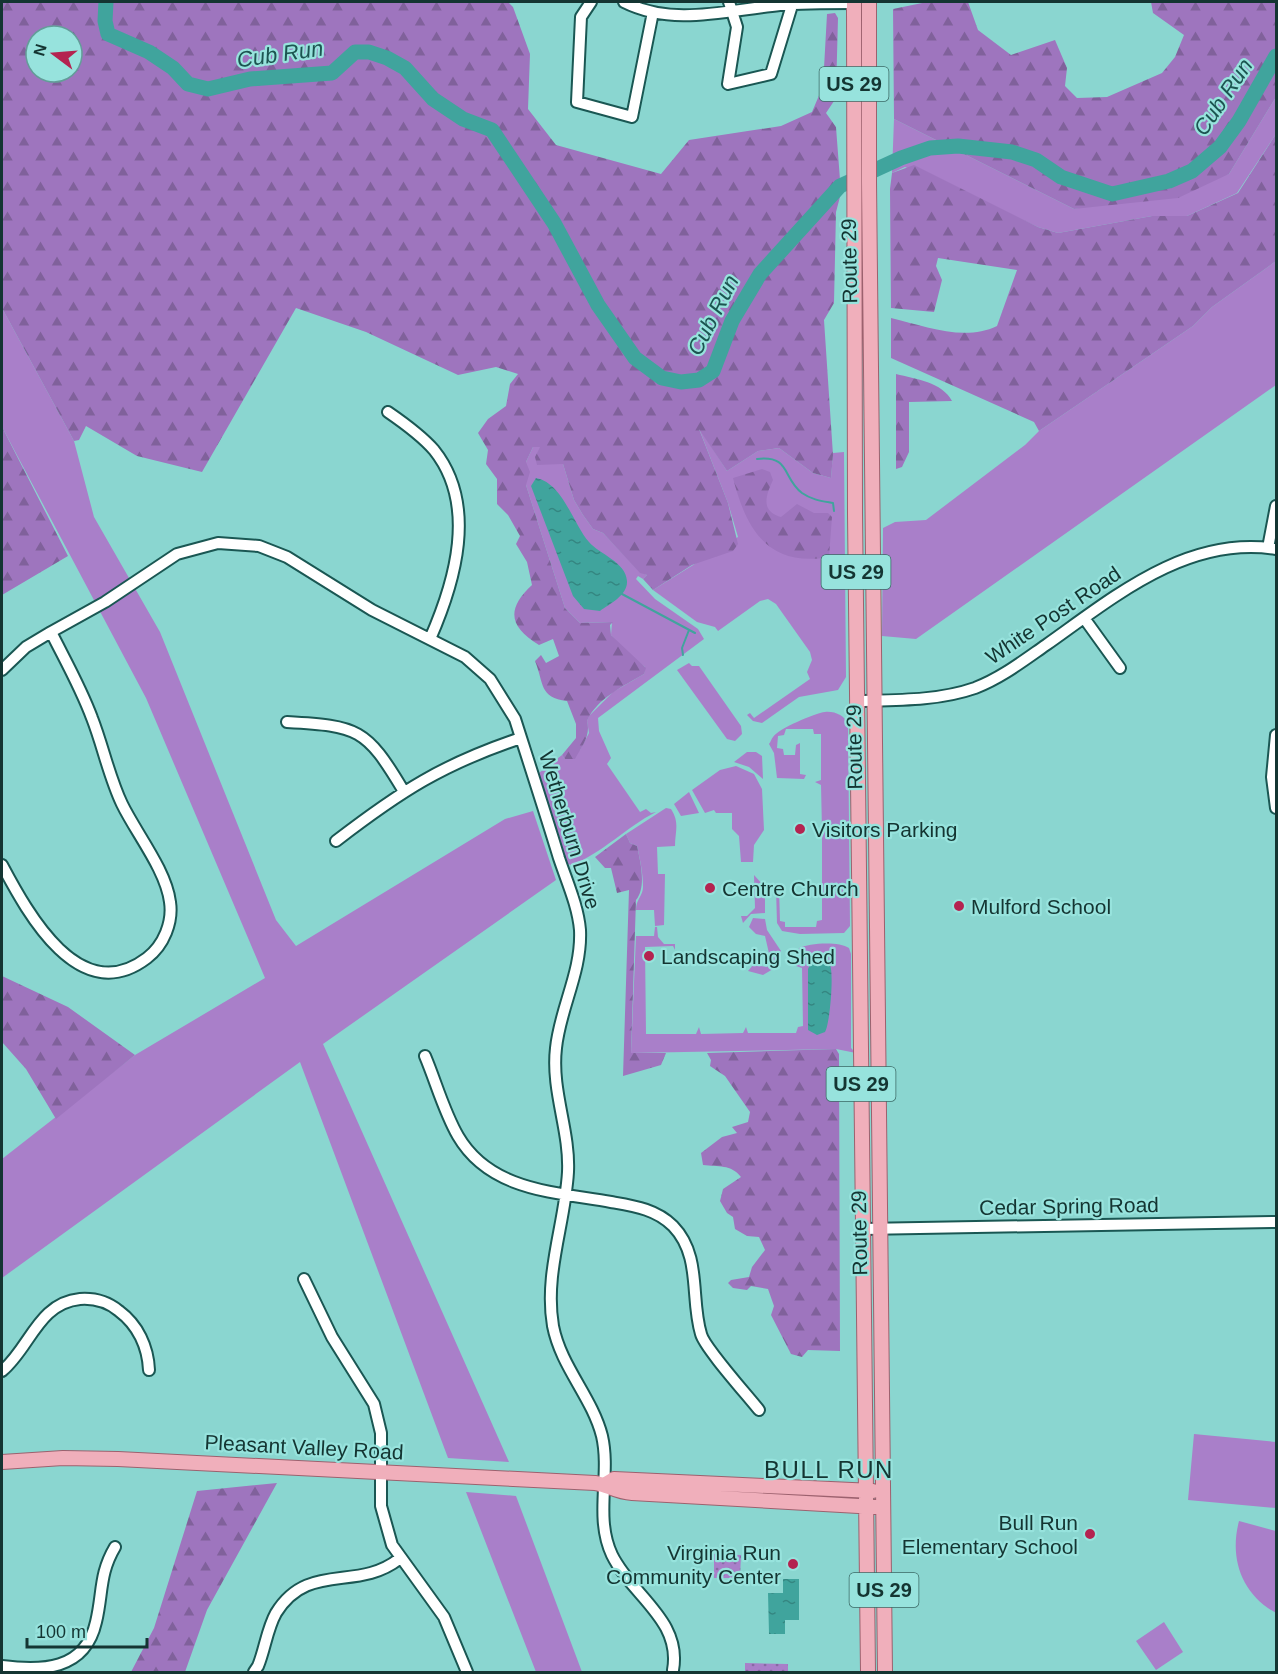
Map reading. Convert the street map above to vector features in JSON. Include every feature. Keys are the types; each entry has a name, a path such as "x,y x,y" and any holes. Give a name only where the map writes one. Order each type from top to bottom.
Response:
{"main road":[{"name":"Route 29","path":"854,2 857,701 868,1672"},
{"name":"Route 29","path":"869,2 885,1672"},
{"name":"Pleasant Valley Road","path":"2,1462 92,1458 380,1472 604,1485 613,1491 632,1493 884,1508"},
{"name":"Pleasant Valley Road","path":"604,1485 614,1479 884,1492"}],"street":[{"path":"591,2 580,17 577,102 632,117 653,12"},
{"path":"631,3 653,12 694,16 731,6 854,2"},
{"path":"731,6 737,27 728,84 771,74 792,3"},
{"path":"388,412 435,452 447,471 454,493 458,532 456,565 450,593 430,639"},
{"name":"White Post Road","path":"857,701 939,697 976,687 1013,669 1134,584 1179,561 1219,551 1272,548 1276,506"},
{"name":"Wetherburn Drive","path":"2,670 26,647 105,602 177,554 204,545 231,542 259,546 287,557 372,610 465,657 490,679 509,706 579,924 577,967 559,1028 555,1063 556,1096 568,1154 565,1194 551,1283 551,1314 563,1358 593,1413 601,1434 605,1461 604,1524 608,1544 620,1568 668,1631 675,1648 673,1670"},
{"path":"1084,618 1120,668"},
{"path":"2,865 35,921 63,954 81,966 110,972 130,968 151,955 166,932 171,910 167,888 120,801 92,717 51,632"},
{"path":"287,722 331,724 357,733 377,750 403,790"},
{"path":"1276,735 1272,777 1276,808"},
{"path":"336,841 403,790 467,757 521,738"},
{"path":"425,1056 455,1130 476,1158 493,1172 513,1183 641,1207 662,1217 673,1226 682,1238 691,1259 701,1336 759,1410"},
{"name":"Cedar Spring Road","path":"863,1229 1276,1222"},
{"path":"304,1279 332,1337 374,1404 381,1433 380,1472 383,1517 399,1559 444,1617 467,1672"},
{"path":"2,1371 22,1350 39,1322 49,1311 69,1301 84,1299 107,1304 123,1314 146,1347 150,1370"},
{"path":"2,1666 34,1670 49,1668 67,1661 81,1649 94,1629 103,1570 115,1547"},
{"path":"254,1672 275,1615 293,1594 305,1585 321,1580 373,1574 399,1559"}],"shaded area":[{"path":"1276,97 1276,134 1237,193 1187,216 1152,216 1058,233 1038,227 905,167 892,173 894,119 1074,209 1229,174"},
{"path":"1276,261 1276,385 916,639 882,636 883,528 895,522 926,520 1025,445 1039,431 1193,326 1212,307"},
{"path":"2,308 74,441 94,517 160,632 276,920 296,946 505,819 533,811 556,880 323,1044 509,1462 448,1458 300,1062 2,1278 2,1159 135,1055 265,978 146,698 2,427"},
{"path":"698,426 727,471 758,451 779,448 813,473 831,478 833,453 844,452 846,677 838,690 799,697 762,723 753,721 747,715 750,713 754,718 810,679 807,672 812,660 810,652 776,604 768,599 760,601 718,631 715,627 697,622 653,590 738,537 728,503"},
{"path":"539,445 541,447 537,464 563,464 574,500 593,529 603,533 640,572 647,575 643,579 638,576 636,579 655,599 698,629 704,639 598,718 599,731 611,758 607,764 640,812 646,809 651,813 656,812 594,854 571,865 568,864 539,773 562,755 565,759 580,750 589,733 587,721 589,716 613,692 644,674 645,667 626,652 611,635 612,622 580,623 565,608 526,485 526,462 533,447"},
{"path":"689,663 692,666 699,666 741,726 742,734 735,741 727,739 677,670"},
{"path":"825,712 839,715 848,724 850,926 844,933 800,934 782,931 777,923 776,889 780,884 785,885 779,888 780,921 785,922 785,927 816,927 817,921 822,920 822,834 815,833 822,830 821,785 815,782 821,780 821,734 814,734 813,729 786,729 784,735 778,736 777,748 783,749 784,755 795,755 796,745 800,743 800,774 806,775 804,779 777,778 774,753 769,744 773,737 782,730 805,718"},
{"path":"747,752 756,752 762,756 763,779 749,767 734,762"},
{"path":"736,766 754,774 762,789 764,830 754,845 753,862 741,862 739,836 732,829 732,813 716,813 714,810 705,813 692,790 720,770"},
{"path":"689,792 699,813 681,816 674,804"},
{"path":"666,808 671,809 675,819 675,846 657,847 658,874 665,874 664,925 655,926 654,910 636,910 643,890 642,871 637,846 630,843 626,834"},
{"path":"754,875 765,887 765,913 751,914 743,923 741,916 747,916 755,908"},
{"path":"753,918 765,919 767,930 781,951 778,966 763,975 748,971 753,965 767,967 771,962 765,936 756,934 749,927"},
{"path":"655,927 657,927 658,937 664,944 675,944 675,950 673,946 645,947 646,1034 696,1034 699,1027 701,1034 743,1033 746,1027 748,1033 796,1033 798,1027 803,1026 802,968 796,966 799,948 831,944 849,948 851,954 851,1048 856,1053 836,1049 631,1053 636,936 654,936"},
{"path":"1194,1434 1276,1442 1276,1508 1188,1500"},
{"path":"466,1492 516,1496 582,1672 536,1672"},
{"path":"1239,1521 1276,1531 1276,1613 1254,1596 1241,1574 1236,1549"},
{"path":"714,1554 741,1555 740,1578 714,1578"},
{"path":"1164,1622 1183,1652 1156,1670 1136,1641"},
{"path":"745,1663 788,1664 788,1672 745,1672"}],"green space":[{"path":"2,2 508,2 513,7 530,54 528,109 556,145 661,174 689,140 781,126 812,112 823,86 827,14 835,13 838,18 836,93 826,113 836,127 841,193 836,212 834,303 824,320 833,455 831,478 813,473 779,448 758,451 727,471 699,429 728,503 738,544 733,551 692,565 653,590 643,579 647,575 640,573 603,533 593,529 583,515 574,500 563,464 537,465 535,457 540,447 533,447 526,462 530,472 526,485 565,608 580,623 613,622 610,625 611,635 646,668 644,674 612,693 591,713 587,721 587,736 575,759 565,759 562,755 576,738 576,724 567,701 551,697 547,693 535,661 541,655 546,663 559,656 553,639 539,645 522,631 514,617 518,602 532,585 527,562 516,544 520,536 508,515 497,504 497,479 486,464 488,450 478,433 488,419 506,406 510,384 518,374 496,367 458,375 366,332 296,308 202,472 137,456 86,426 79,440 74,441 2,308"},
{"path":"927,2 968,2 978,30 1011,55 1055,40 1067,68 1065,86 1077,98 1107,97 1162,73 1175,57 1184,35 1153,13 1151,2 1276,2 1276,97 1229,174 1178,198 1074,209 894,119 893,9"},
{"path":"1276,134 1276,261 1212,307 1193,326 1039,431 1034,422 891,358 891,318 958,333 984,331 997,326 1017,270 938,258 936,266 942,280 934,312 891,308 890,189 892,173 914,165 1038,227 1058,233 1152,216 1187,216 1238,193"},
{"path":"896,374 935,385 942,389 952,401 909,402 909,452 902,467 896,469"},
{"path":"2,427 68,556 2,595"},
{"path":"762,469 770,472 773,480 766,502 767,507 774,514 781,517 797,504 814,513 828,513 832,517 829,557 808,559 790,556 775,550 763,541 753,528 738,496 733,478"},
{"path":"626,834 630,843 637,846 642,881 636,900 631,1053 666,1053 661,1065 623,1076 629,890 617,893 611,868 605,868 595,857"},
{"path":"2,976 68,1007 135,1055 56,1119 26,1069 2,1042"},
{"path":"836,1049 839,1054 840,1351 808,1350 802,1357 791,1354 771,1315 774,1306 768,1289 751,1286 747,1290 733,1288 728,1283 731,1280 749,1277 752,1267 765,1250 759,1237 747,1236 735,1229 733,1217 727,1213 720,1201 723,1189 741,1177 729,1168 703,1165 701,1153 722,1137 737,1133 732,1127 748,1122 750,1112 725,1076 710,1066 711,1060 707,1053"},
{"path":"277,1483 207,1610 185,1672 131,1672 154,1628 197,1491"}],"water":[{"path":"536,478 545,481 553,488 567,505 589,542 617,563 625,574 627,586 625,591 618,599 600,611 584,609 573,596 531,486"},
{"path":"818,956 830,965 831,988 827,1027 825,1032 817,1035 808,1030 808,969 812,960"},
{"path":"783,1579 799,1579 799,1620 785,1620 785,1634 769,1634 768,1593 783,1593"}],"waterway":[{"name":"Cub Run","path":"106,2 105,21 108,34 149,52 173,68 188,84 208,89 250,79 332,73 355,52 369,52 387,58 405,68 433,99 463,119 492,130 554,223 598,305 635,358 662,378 681,382 699,380 713,371 732,321 760,274 840,186 901,158 930,148 958,146 1012,152 1036,160 1061,177 1112,194 1169,181 1192,171 1220,147 1239,121 1276,56"},
{"path":"757,459 768,459 781,464 791,481 802,493 813,499 833,503 834,511"},
{"path":"622,594 695,633"},
{"path":"683,655 682,648 689,630"}],"place":[{"name":"Visitors Parking","path":"800,829"},
{"name":"Centre Church","path":"710,888"},
{"name":"Mulford School","path":"959,906"},
{"name":"Landscaping Shed","path":"649,956"},
{"name":"Bull Run Elementary School","path":"1090,1534"},
{"name":"Virginia Run Community Center","path":"793,1564"}],"district":[{"name":"BULL RUN","path":"829,1469"}]}
